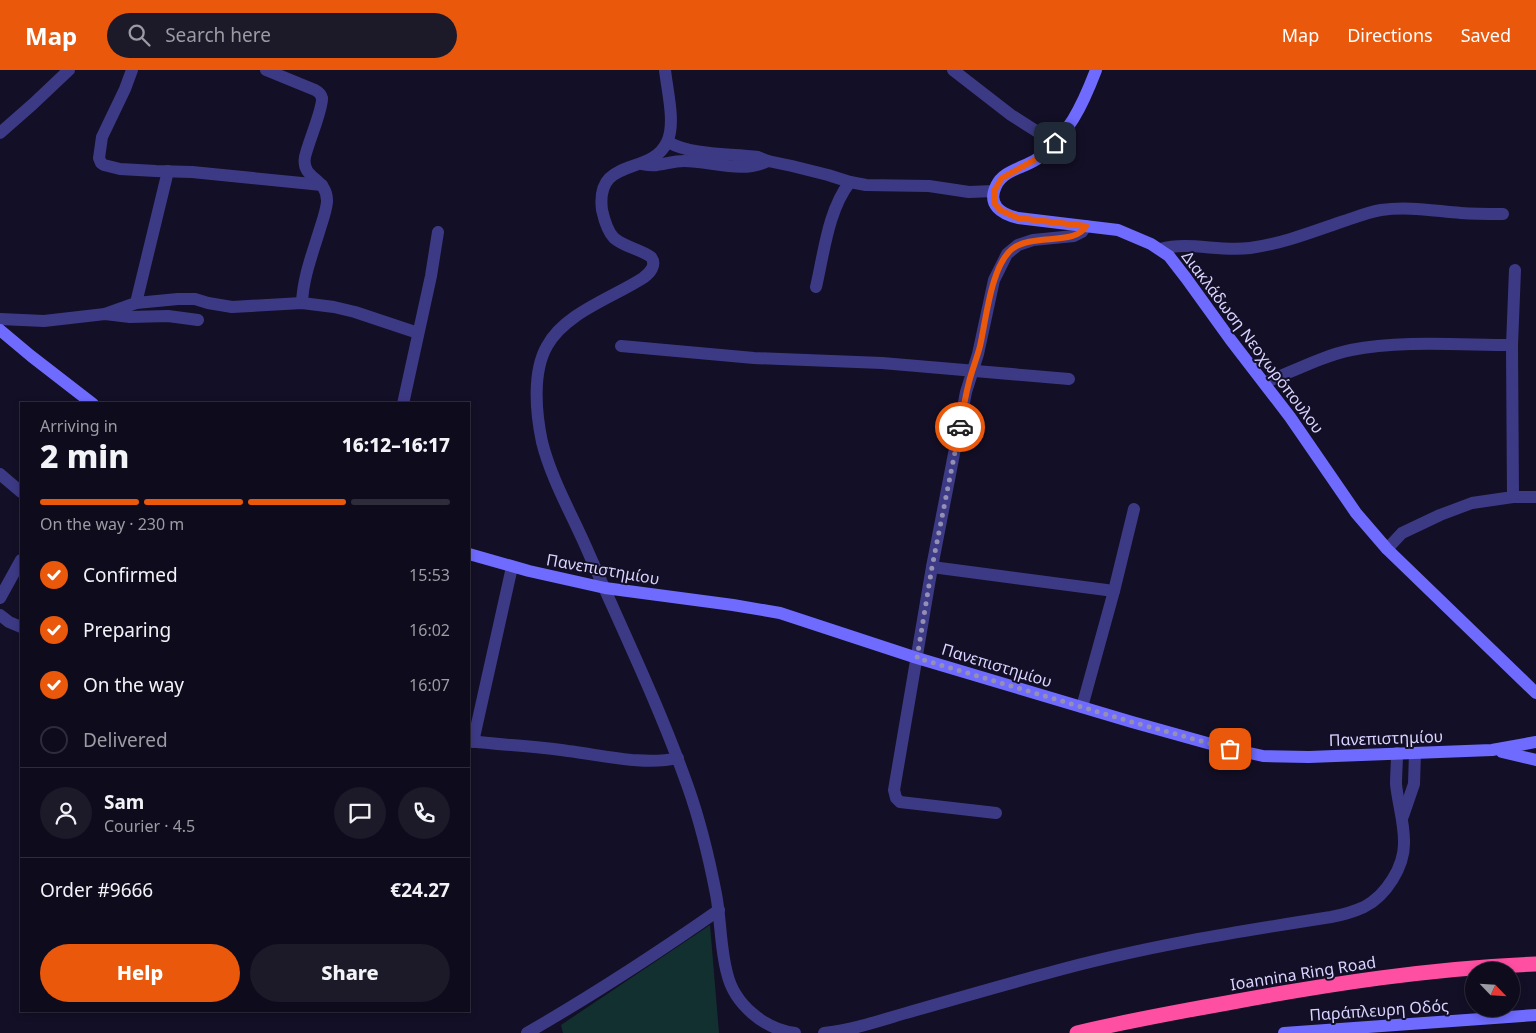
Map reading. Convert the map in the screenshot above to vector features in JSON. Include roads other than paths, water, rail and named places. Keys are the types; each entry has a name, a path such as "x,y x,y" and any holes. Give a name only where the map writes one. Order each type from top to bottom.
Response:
{"highway":[{"name":"Ioannina Ring Road","path":"1077,1033 1175,1012 1306,988 1453,969 1536,964"}],"street":[{"path":"0,133 34,104 69,70"},
{"path":"132,70 102,137 99,160 102,164 110,168 212,173 322,185"},
{"path":"266,70 315,90 321,95 322,104 310,138 304,163 306,171 322,185 326,194 326,207 305,278 302,303"},
{"path":"665,70 670,114 668,142 658,153 642,164 622,170 610,178 603,190 602,202 603,216 611,234 620,242 650,256 654,261 652,268 643,278 579,314 558,331 548,344 540,366 537,410 543,444 561,493 605,588 678,758 694,804 710,865 719,910 726,971 734,991 757,1018 780,1030 795,1033"},
{"path":"953,70 1011,115 1055,143"},
{"path":"668,142 690,150 752,156 866,185 929,186 969,192 994,191 1002,178 1038,158 1055,143 1069,126 1079,109 1096,70"},
{"path":"642,164 656,166 674,161 683,161 739,167 758,165 768,161"},
{"path":"136,303 168,171"},
{"path":"816,287 834,209 841,192 850,182"},
{"name":"Διακλάδωση Νεοχωρόπουλου","path":"994,191 994,200 997,207 1008,215 1032,220 1118,230 1143,240 1169,256 1290,417 1356,513 1387,549 1536,693"},
{"path":"1160,249 1181,245 1226,250 1252,248 1310,233 1372,212 1398,208 1503,214"},
{"path":"996,813 900,802 896,798 894,790 932,567 966,392 980,345 994,280 1007,254 1012,249 1025,242 1074,236 1082,232 1086,226"},
{"path":"404,402 431,276 438,232"},
{"path":"1513,497 1512,345 1515,270"},
{"path":"0,319 44,321 105,314 136,303 188,298 232,307 302,303 345,309 418,333"},
{"path":"105,314 130,317 168,316 198,320"},
{"path":"0,330 91,402"},
{"path":"1264,383 1330,356 1360,348 1404,345 1512,345"},
{"path":"621,346 754,358 882,363 1070,379"},
{"path":"0,474 20,491"},
{"path":"1387,549 1402,532 1472,503 1513,497 1536,497"},
{"path":"1082,707 1134,509"},
{"name":"Πανεπιστημίου","path":"470,554 512,567 605,588 780,613 917,658 1082,707 1189,738 1263,756 1281,758 1492,750 1536,742"},
{"path":"0,598 20,562"},
{"path":"512,567 471,742 566,750 618,758 647,760 678,758"},
{"path":"932,567 1114,591"},
{"path":"0,615 9,622 20,627"},
{"name":"Πανεπιστημίου","path":"1492,750 1536,760"},
{"path":"824,1033 854,1027 1050,972 1141,950 1221,934 1331,917 1354,911 1378,897 1396,873 1400,864 1405,843 1403,816 1396,784 1397,753"},
{"path":"1403,816 1414,784 1415,753"},
{"path":"527,1033 565,1012 652,957 719,910"},
{"name":"Παράπλευρη Οδός","path":"1284,1033 1536,1015"}]}
